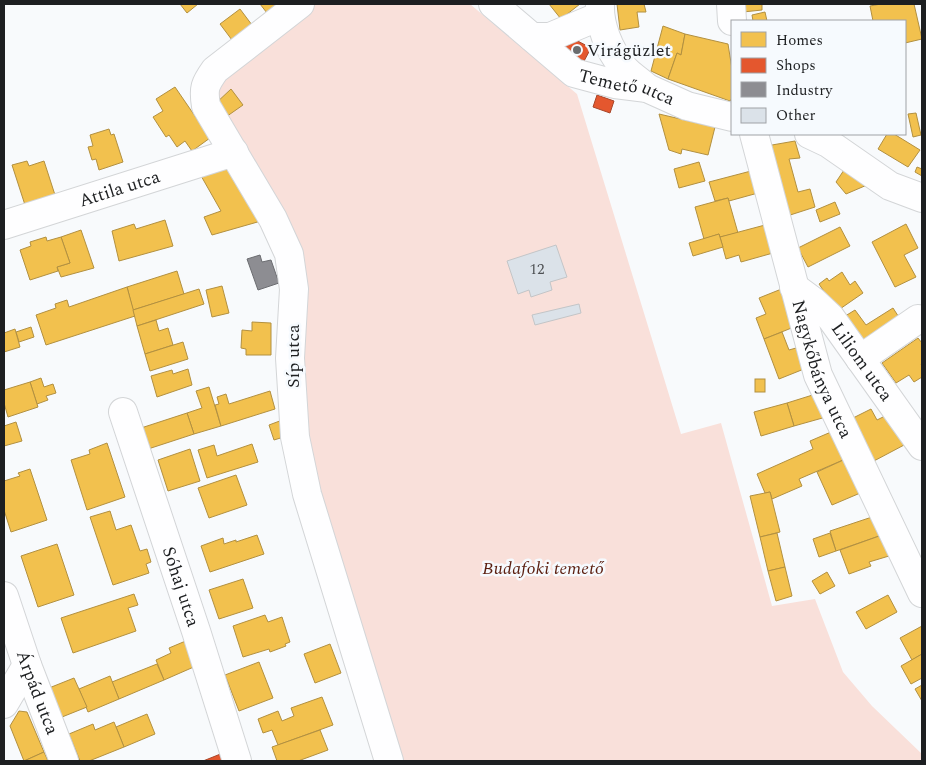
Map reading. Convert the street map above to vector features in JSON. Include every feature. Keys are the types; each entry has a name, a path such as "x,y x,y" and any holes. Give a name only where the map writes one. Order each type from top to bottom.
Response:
{"street":[{"name":"Síp utca","path":"300,4 215,70 207,81 203,92 206,106 274,219 289,254 294,289 290,358 295,437 307,494 388,761"},
{"name":"Temető utca","path":"493,4 574,73 615,84 647,88 687,106 731,117"},
{"path":"730,4 732,20"},
{"path":"532,37 550,37 600,10 609,45 624,67 647,88"},
{"name":"Nagykőbánya utca","path":"754,135 818,376 922,593"},
{"path":"811,135 828,143 890,186 922,198"},
{"name":"Attila utca","path":"4,225 234,152"},
{"name":"Liliom utca","path":"794,287 832,318 922,446"},
{"path":"860,359 918,319"},
{"name":"Sóhaj utca","path":"123,412 237,761"},
{"name":"Árpád utca","path":"4,596 9,630 27,665 64,761"},
{"path":"4,704 27,665"}],"green space":[{"name":"Budafoki temető","path":"314,4 470,4 577,94 681,434 721,423 772,606 815,599 843,672 872,706 922,754 922,761 401,761 313,473 305,437 302,303 223,119 217,89 241,59"}],"building: Homes":[{"path":"180,4 198,4 187,13"},
{"path":"260,4 279,4 267,13"},
{"path":"549,4 580,4 561,19"},
{"path":"617,4 644,4 646,12 637,12 639,27 620,30"},
{"path":"742,4 762,4 762,10 743,12"},
{"path":"914,4 922,39 906,43 906,20 873,20 870,6"},
{"path":"240,9 252,25 232,40 220,24"},
{"path":"765,12 767,20 753,20 752,15"},
{"path":"663,26 685,34 681,55 677,53 668,79 651,71"},
{"path":"685,34 728,44 731,63 730,101 668,79 677,53 681,55"},
{"path":"175,87 210,138 192,151 185,141 177,147 169,135 166,137 153,117 163,111 156,99"},
{"path":"231,89 243,105 223,119 214,105"},
{"path":"916,113 921,135 913,137 908,114"},
{"path":"659,114 715,127 708,155 682,149 681,154 669,150"},
{"path":"109,129 111,135 114,134 123,162 99,170 96,159 92,160 88,147 93,146 90,135"},
{"path":"886,135 896,135 920,150 908,167 878,149"},
{"path":"795,141 800,158 789,159 798,192 810,189 815,207 784,217 767,152 772,145"},
{"path":"27,161 29,166 44,161 55,195 25,205 12,165"},
{"path":"699,162 705,181 679,188 674,169"},
{"path":"229,165 261,221 212,235 204,217 221,211 200,174"},
{"path":"917,167 922,169 922,176 915,172"},
{"path":"844,170 867,185 846,194 836,182"},
{"path":"751,171 758,193 729,201 728,198 715,201 709,182"},
{"path":"728,198 738,233 720,237 719,234 704,239 695,207"},
{"path":"835,202 840,214 820,222 816,210"},
{"path":"165,220 173,246 119,261 112,231 134,224 136,229"},
{"path":"906,224 918,248 904,255 916,277 895,287 872,242"},
{"path":"765,225 773,253 741,262 739,255 726,259 720,237"},
{"path":"840,227 850,246 808,267 798,248"},
{"path":"81,230 94,268 61,277 57,267 70,263 61,237"},
{"path":"719,234 723,247 693,256 689,243"},
{"path":"46,237 47,241 61,237 70,263 57,267 58,271 30,280 20,250 31,246 30,242"},
{"path":"177,271 184,294 133,310 127,287"},
{"path":"842,272 850,285 855,281 863,293 837,311 819,284 827,278 829,281"},
{"path":"222,286 229,313 212,317 206,290"},
{"path":"127,287 135,316 46,345 36,315 56,308 55,304 67,300 69,307"},
{"path":"784,288 799,325 764,339 756,318 766,314 759,298"},
{"path":"199,289 204,304 137,326 133,310"},
{"path":"893,308 902,322 862,348 842,318 855,310 866,325"},
{"path":"156,320 159,331 168,328 173,345 145,354 137,326"},
{"path":"252,322 271,323 271,355 246,355 246,349 241,348 242,330 252,331"},
{"path":"31,327 34,337 19,342 16,332"},
{"path":"15,329 20,347 4,352 4,333"},
{"path":"782,332 789,350 796,348 804,369 779,379 764,339"},
{"path":"918,338 922,343 922,377 914,382 909,375 896,383 882,363"},
{"path":"183,342 188,359 150,371 145,354"},
{"path":"188,369 192,385 157,397 151,376 172,370 173,374"},
{"path":"41,378 44,387 53,384 56,393 46,396 48,400 37,404 30,382"},
{"path":"755,379 765,379 765,392 755,392"},
{"path":"30,382 38,407 8,417 4,403 4,390"},
{"path":"209,387 221,426 194,434 187,413 202,408 196,391"},
{"path":"270,391 275,409 221,426 215,405 219,404 217,397 226,394 229,404"},
{"path":"819,393 826,417 794,426 787,403"},
{"path":"787,403 794,426 761,436 754,412"},
{"path":"871,409 877,420 887,415 906,444 872,462 847,421"},
{"path":"187,413 194,434 145,450 138,429"},
{"path":"285,419 287,436 274,440 269,425"},
{"path":"16,422 22,441 4,446 4,426"},
{"path":"838,429 850,457 799,479 802,486 772,499 770,492 765,493 757,474 813,449 810,441"},
{"path":"107,443 125,497 87,510 71,460 90,454 89,450"},
{"path":"252,444 258,462 207,478 198,450 214,445 217,456"},
{"path":"190,449 200,481 168,491 158,460"},
{"path":"850,457 865,491 832,505 817,472"},
{"path":"30,469 47,520 11,532 4,510 4,481 20,476 18,473"},
{"path":"236,475 247,505 209,518 198,488"},
{"path":"770,492 780,532 760,537 750,496"},
{"path":"110,511 116,530 131,525 140,551 147,549 151,562 146,564 149,573 113,585 90,517"},
{"path":"875,516 882,535 836,551 830,531"},
{"path":"777,533 785,567 768,571 760,537"},
{"path":"830,533 836,551 819,557 813,539"},
{"path":"257,535 264,554 210,572 201,546 223,538 224,544"},
{"path":"882,535 889,556 869,562 871,566 849,574 840,550"},
{"path":"57,544 74,595 38,607 21,556"},
{"path":"785,567 792,596 776,601 768,571"},
{"path":"827,572 835,586 820,594 812,581"},
{"path":"243,579 253,608 219,619 209,590"},
{"path":"134,594 138,605 128,608 136,631 73,653 61,618"},
{"path":"888,595 897,612 866,629 856,612"},
{"path":"265,615 268,622 282,617 290,642 285,644 286,646 270,652 269,649 243,657 233,626"},
{"path":"922,626 922,654 912,660 900,638"},
{"path":"188,640 196,666 164,680 156,660 171,653 169,648"},
{"path":"330,644 341,673 315,683 304,654"},
{"path":"922,654 922,678 911,684 901,666"},
{"path":"259,662 273,698 239,711 225,675"},
{"path":"157,664 164,680 119,699 112,682"},
{"path":"110,676 119,699 88,712 79,689"},
{"path":"74,678 87,707 62,717 49,688"},
{"path":"922,685 922,701 915,689"},
{"path":"322,697 333,725 278,745 272,730 263,733 258,719 278,711 282,721 294,716 291,708"},
{"path":"19,711 27,712 44,752 24,761 10,726"},
{"path":"147,714 155,734 124,747 116,727"},
{"path":"114,722 124,747 89,761 80,761 69,734 93,724 95,730"},
{"path":"320,730 328,750 298,761 277,761 272,747"},
{"path":"44,752 48,761 24,761"}],"building: Shops":[{"name":"Virágüzlet","path":"570,37 591,48 583,63 562,52"},
{"path":"597,95 614,101 610,113 593,107"},
{"path":"223,753 226,761 203,761"}],"building: Industry":[{"path":"260,255 262,262 271,260 279,283 258,290 247,259"}],"building: Other":[{"path":"556,245 567,277 550,282 552,290 531,297 529,290 518,294 507,261"},
{"path":"579,304 581,313 535,325 532,315"}],"place":[{"name":"Virágüzlet","path":"577,50"}]}
